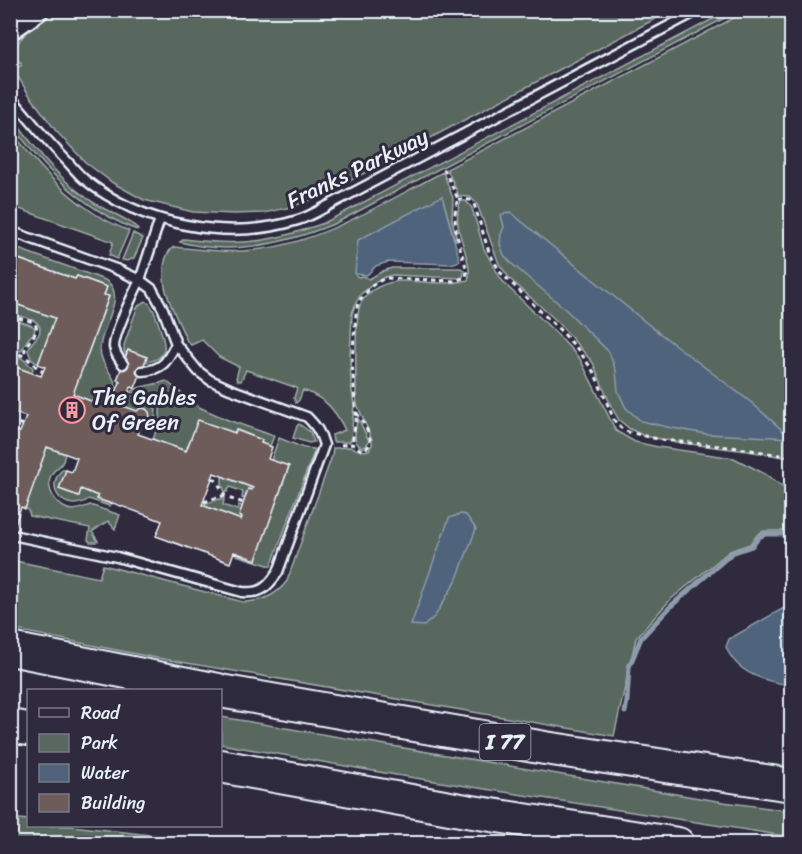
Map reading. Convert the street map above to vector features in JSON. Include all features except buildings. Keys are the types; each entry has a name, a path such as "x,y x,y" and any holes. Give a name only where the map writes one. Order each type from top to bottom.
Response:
{"highway":[{"name":"I 77","path":"10,649 209,689"},
{"name":"I 77","path":"222,692 545,748 792,785"},
{"path":"10,726 27,729"},
{"path":"222,766 466,811 678,843"}],"street":[{"path":"10,29 37,10"}],"lane":[{"name":"Franks Parkway","path":"10,96 43,136 84,178 110,196 160,219 198,227 234,230 268,227 299,220 335,202 699,10"},
{"path":"123,364 116,356 114,346 126,309 140,280 160,219"},
{"path":"10,231 140,280 152,289 176,344 198,371 210,380 230,389 307,417 321,433 324,445 278,572 270,584 254,593 242,592 117,557 12,535"},
{"path":"142,371 159,367 167,361 176,344"}],"path":[{"path":"352,444 356,416 352,361 358,302 373,285 385,278 455,281 466,277 467,270 455,221 458,199 444,169"},
{"path":"458,199 470,200 474,204 489,252 500,272 580,352 595,374 614,420 621,428 628,432 662,440 739,448 792,457"},
{"path":"10,315 20,320 31,321 37,328 25,348 25,356"},
{"path":"10,353 20,353 43,372"},
{"path":"341,445 352,444 361,450 370,446 368,433 357,413 356,416"},
{"path":"10,420 23,424"},
{"path":"213,478 225,496"},
{"path":"204,502 225,496 244,503"}],"green space":[{"path":"56,10 670,11 321,196 291,207 264,213 234,214 193,212 144,200 113,183 85,162 56,131 15,72 13,68 21,66 21,62 12,62 17,45 27,32"},
{"path":"728,11 738,11 336,223 299,236 260,245 220,248 180,242 184,239 219,242 266,240 324,223"},
{"path":"747,11 791,11 791,458 644,436 619,420 593,363 558,322 510,279 499,264 477,204 470,197 459,196 447,169"},
{"path":"10,115 61,177 85,197 132,223 138,230 100,212 65,185 44,165 20,136 13,126"},
{"path":"11,130 37,163 66,192 98,215 129,231 117,259 109,255 113,242 11,206"},
{"path":"443,172 453,198 452,220 456,235 455,241 442,197 355,274 358,277 364,276 369,279 392,268 461,268 464,271 463,277 393,275 376,282 361,294 352,314 350,357 354,405 349,442 333,442 332,435 345,430 333,410 318,397 303,390 296,403 294,398 297,388 246,370 241,381 238,381 236,378 239,367 219,357 202,340 191,345 187,341 169,300 164,282 165,260 174,247 234,251 270,248 296,242 346,222"},
{"path":"461,201 466,201 472,208 484,249 501,279 580,359 616,431 635,442 734,458 765,474 785,488 791,496 791,530 764,531 758,534 750,544 730,551 670,600 636,638 614,736 151,657 11,629 10,560 99,578 103,565 243,602 256,601 278,591 287,581 333,448 349,447 366,451 372,445 356,398 356,332 360,305 372,290 391,282 444,283 468,280 468,263 458,222"},
{"path":"133,233 143,238 134,258 128,261 122,260"},
{"path":"10,246 105,280 112,286 114,302 100,349 104,364 115,382 115,395 111,404 98,400 96,403 73,394 109,297 104,295 107,287 77,276 75,279 11,256"},
{"path":"146,301 155,313 164,348 160,357 145,362 128,350 126,354 124,345 137,308"},
{"path":"10,302 55,318 38,364 31,359 28,350 39,334 40,328 35,321 11,313"},
{"path":"10,319 27,323 35,328 21,351 11,350"},
{"path":"10,355 23,359 33,368 32,373 11,365"},
{"path":"166,381 199,407 274,436 270,446 261,443 262,440 237,430 235,433 186,451 153,440 160,418 160,408 143,396 131,392"},
{"path":"128,395 153,405 156,410 155,420 149,418 149,412 146,409 141,408 137,411 124,407"},
{"path":"358,418 369,441 363,448 355,439"},
{"path":"299,424 310,432 314,442 309,443 293,438"},
{"path":"279,438 304,448 314,449 314,452 271,566 236,555 237,553 256,559 289,467 271,460"},
{"path":"47,447 65,454 63,462 50,478 50,489 58,503 72,510 90,505 120,515 115,529 108,521 92,532 98,541 88,540 90,528 30,516 25,507"},
{"path":"62,470 66,470 59,489 78,496 81,489 98,496 97,499 110,504 109,506 89,499 72,504 65,502 59,497 55,484"},
{"path":"222,476 253,488 245,499 242,498 243,492 230,487 225,492"},
{"path":"219,499 224,500 223,505 237,510 239,505 242,506 241,520 202,505"},
{"path":"222,717 723,802 791,811 791,837 396,775 222,744"},
{"path":"10,818 27,820 27,827 81,827 219,843 11,843"}],"water":[{"path":"442,196 460,261 451,264 388,262 376,266 367,275 355,274 358,240"},
{"path":"510,212 654,329 752,403 791,438 707,434 641,421 626,408 618,391 616,371 609,352 563,307 504,255 500,244 504,227 501,215"},
{"path":"461,514 466,515 476,529 456,581 435,616 424,626 411,625 449,518"},
{"path":"791,604 791,685 762,679 744,670 726,647 729,639"}],"waterway":[{"path":"625,712 629,667 641,638 672,605 732,553 752,546 759,537 765,534 792,532"}],"place":[{"name":"The Gables Of Green","path":"72,410"}]}
